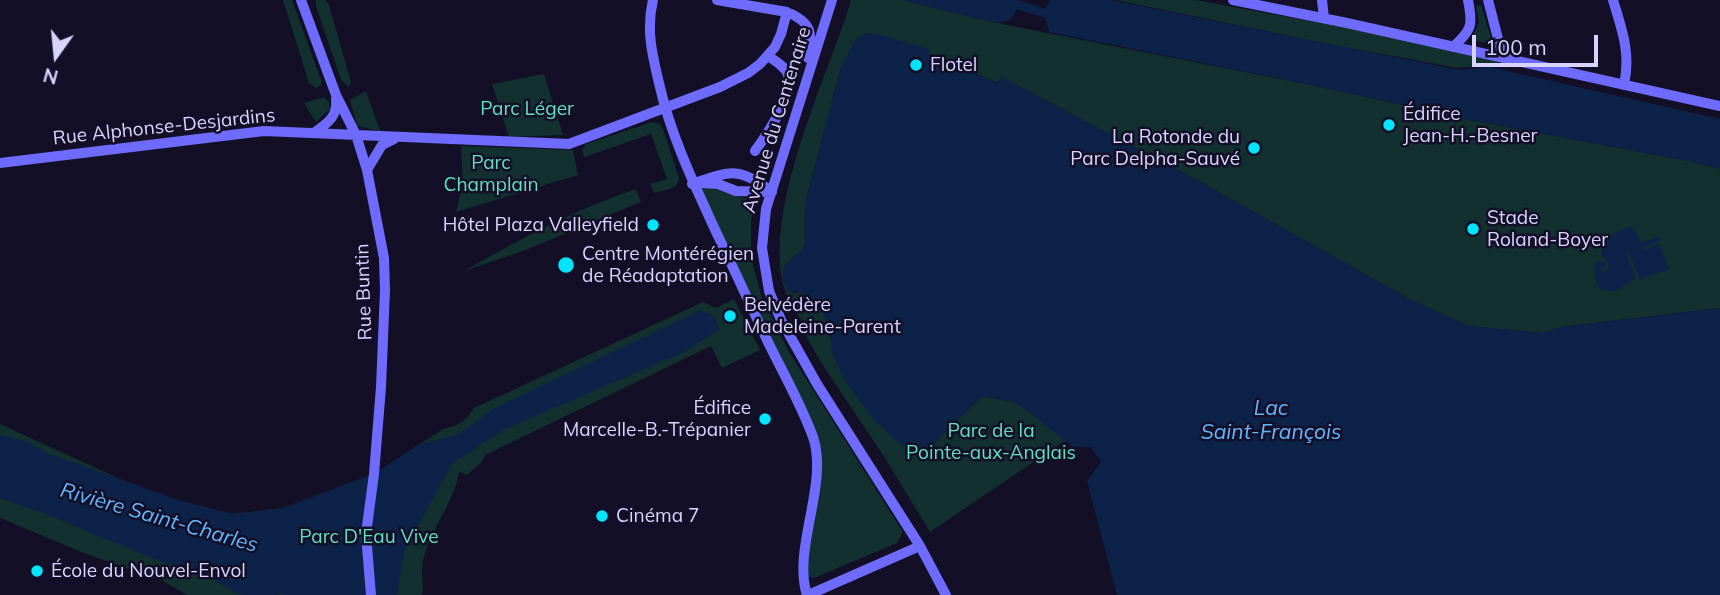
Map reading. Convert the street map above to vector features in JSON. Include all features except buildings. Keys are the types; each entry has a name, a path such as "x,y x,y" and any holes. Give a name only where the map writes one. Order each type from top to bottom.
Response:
{"street":[{"name":"Rue Buntin","path":"301,0 336,95 356,135 367,170 384,258 385,290 377,436 366,534 371,595"},
{"path":"653,0 649,28 651,51 664,108 692,184 813,438 815,479 805,561 805,586 808,595 920,546"},
{"path":"718,0 787,12 805,22 810,30 810,47 803,89"},
{"name":"Avenue du Centenaire","path":"832,0 766,209 762,237 770,297 817,384 920,546 946,595"},
{"path":"1233,0 1720,106"},
{"path":"1322,0 1324,18"},
{"path":"1453,47 1471,26 1468,0"},
{"path":"1488,0 1503,58"},
{"path":"1613,0 1627,51 1624,85"},
{"name":"Rue Alphonse-Desjardins","path":"0,163 264,131 569,144 611,131 748,73 768,56 781,34 787,12"},
{"path":"755,150 774,124 788,85 788,75 783,67 768,56"},
{"path":"315,132 333,117 336,95"},
{"path":"367,170 383,145 399,137"},
{"path":"692,184 719,175 736,173 755,179 772,192"},
{"path":"692,184 709,183 736,191 772,192"}],"green space":[{"path":"283,0 292,0 321,80 321,85 316,88 309,83"},
{"path":"316,0 325,0 329,5 351,82 349,87 341,80 316,6"},
{"path":"851,0 903,0 997,23 1720,169 1720,308 1562,327 1543,333 1468,326 1411,300 1197,180 1001,77 998,83 928,54 929,50 841,67 806,200 805,243 801,251 785,265 783,278 780,256 783,212 794,166"},
{"path":"1115,0 1195,0 1499,55 1496,65 1457,68"},
{"path":"1481,5 1492,41 1490,44 1472,37 1479,23 1476,6"},
{"name":"Parc Léger","path":"544,74 563,135 509,137 492,84"},
{"path":"366,91 380,131 357,126 350,100"},
{"path":"324,97 329,102 330,109 316,122 304,103"},
{"path":"652,122 660,124 663,129 679,178 673,187 654,193 650,184 667,179 651,134 584,157 582,150 586,144"},
{"name":"Parc Champlain","path":"461,146 573,150 578,175 456,212 463,182"},
{"path":"708,187 747,199 756,198 751,220 751,258 762,298 789,352 903,532 897,543 814,578 809,577 807,567 818,447 700,189"},
{"path":"636,189 641,202 523,251 464,271 548,226"},
{"name":"Parc de la Pointe-aux-Anglais","path":"784,281 793,293 806,294 814,300 827,320 830,337 930,447 982,396 1016,402 1068,441 930,532 883,455 820,361 804,332 805,323 786,294"},
{"name":"Parc D'Eau Vive","path":"734,299 760,350 722,368 711,346 485,455 482,462 467,475 460,472 454,492 424,557 422,595 187,595 163,581 84,553 0,518 0,424 129,483 178,500 232,514 283,508 374,474 443,429 461,422 474,408 703,302 716,308"}],"water":[{"path":"903,0 1017,0 1017,10 1010,20 997,23"},
{"path":"1050,0 1110,0 1459,70 1490,67 1720,119 1720,169 1049,32 1044,13"},
{"name":"Lac Saint-François","path":"866,33 929,49 928,54 997,83 1001,77 1197,180 1411,300 1469,326 1543,333 1562,327 1720,308 1720,595 1117,595 1087,481 1101,462 1091,447 1073,447 1016,402 982,396 930,447 916,452 902,446 873,419 844,379 832,353 831,327 816,302 810,295 788,291 783,280 783,270 788,261 801,251 805,243 806,200 841,67 856,39"},
{"path":"1632,226 1641,243 1659,236 1661,240 1643,248 1644,250 1659,244 1669,269 1640,279 1629,253 1627,255 1636,278 1616,291 1601,290 1595,277 1596,263 1600,260 1606,264 1601,271 1604,272 1609,267 1601,254 1609,239"},
{"name":"Parc D'Eau Vive","path":"701,310 713,315 720,329 684,352 503,430 452,464 405,549 397,595 235,593 205,574 157,560 0,498 0,435 26,441 47,453 178,500 232,514 283,508 374,474 418,445 459,434 493,409"}],"waterway":[{"path":"1016,4 1044,13"}],"place":[{"name":"Flotel","path":"916,65"},
{"name":"Édifice Jean-H.-Besner","path":"1389,125"},
{"name":"La Rotonde du Parc Delpha-Sauvé","path":"1254,148"},
{"name":"Hôtel Plaza Valleyfield","path":"653,225"},
{"name":"Stade Roland-Boyer","path":"1473,229"},
{"name":"Centre Montérégien de Réadaptation","path":"566,265"},
{"name":"Belvédère Madeleine-Parent","path":"730,316"},
{"name":"Édifice Marcelle-B.-Trépanier","path":"765,419"},
{"name":"Cinéma 7","path":"602,516"},
{"name":"École du Nouvel-Envol","path":"37,571"}],"water label":[{"name":"Rivière Saint-Charles","path":"159,518"}]}
